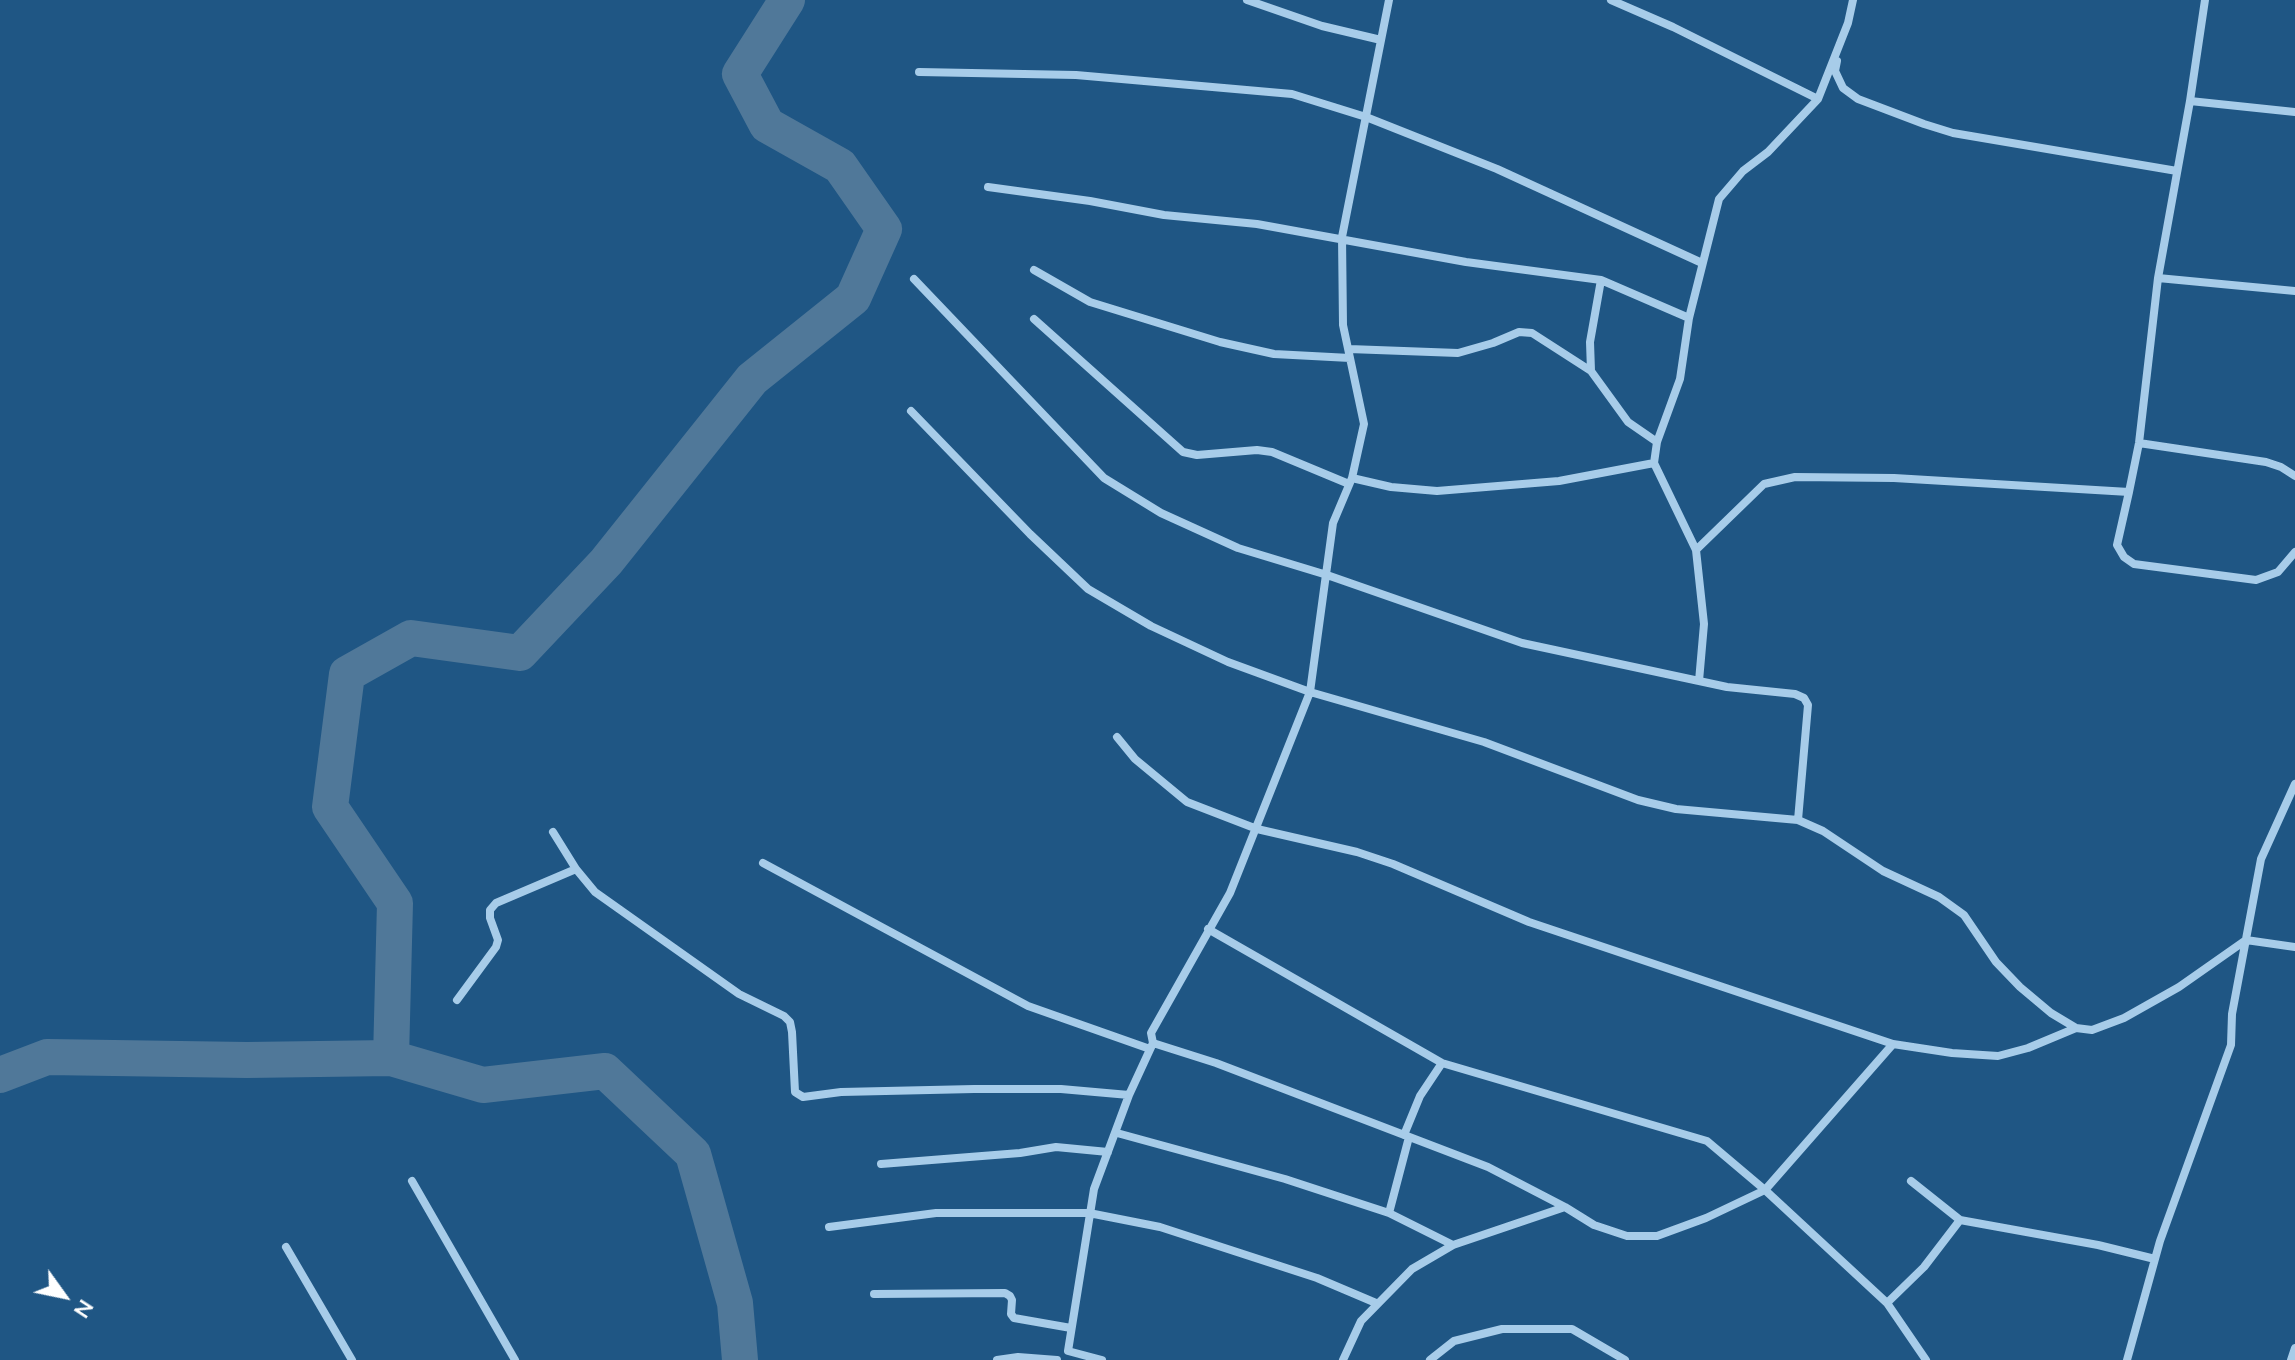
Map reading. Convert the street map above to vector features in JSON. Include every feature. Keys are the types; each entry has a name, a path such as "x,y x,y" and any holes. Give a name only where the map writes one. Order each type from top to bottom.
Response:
{"street":[{"path":"1247,0 1322,26 1381,40"},
{"path":"1102,1360 1067,1356 1094,1189 1129,1095 1152,1046 1151,1033 1230,893 1310,692 1333,523 1350,481 1364,424 1343,325 1342,237 1389,0"},
{"path":"1611,0 1818,99"},
{"path":"1699,681 1704,624 1696,550 1654,463 1657,442 1680,379 1689,318 1719,199 1743,171 1768,152 1818,99 1853,0"},
{"path":"2205,0 2158,278 2139,443 2117,545 2124,557 2134,564 2256,580 2278,572 2295,552"},
{"path":"1839,45 1835,71 1843,88 1858,99 1900,115 1953,133 2177,171"},
{"path":"919,72 1076,75 1292,94 1366,117 1497,169 1702,263"},
{"path":"2190,101 2295,112"},
{"path":"988,187 1164,215 1257,224 1342,237 1466,262 1601,280 1689,318"},
{"path":"1034,270 1090,302 1220,342 1274,354 1458,353 1519,332 1532,333 1591,371 1628,422 1657,442"},
{"path":"2158,278 2295,291"},
{"path":"914,279 1104,478 1161,513 1238,548 1327,575 1522,643 1727,687 1795,694 1804,698 1808,705 1798,820"},
{"path":"1591,371 1590,342 1601,280"},
{"path":"1034,319 1183,452 1197,455 1257,450 1272,452 1350,481 1437,491 1559,481 1654,463"},
{"path":"911,411 1088,589 1151,626 1228,662 1310,692 1484,742 1638,800 1676,809 1798,820 1823,831 1883,871 1939,897 1964,915 1996,962 2020,987 2051,1013 2076,1028 2092,1030 2124,1018 2179,987 2246,940 2295,947"},
{"path":"2139,443 2266,462 2295,476"},
{"path":"1696,550 1764,484 1795,477 1894,478 2129,492"},
{"path":"1117,737 1135,759 1187,802 1257,829 1357,852 1393,864 1529,922 1893,1044 1998,1056 2028,1048 2076,1028"},
{"path":"2127,1360 2155,1259 2187,1162 2231,1045 2232,1014 2261,859 2295,784"},
{"path":"553,832 595,892 739,994 790,1022 795,1092 803,1097 841,1092 974,1089 1061,1089 1129,1095"},
{"path":"763,863 1028,1006 1216,1063 1488,1167 1594,1225 1627,1236 1657,1236 1706,1218 1765,1190 1893,1044"},
{"path":"457,1000 496,947 498,940 490,910 496,903 576,869"},
{"path":"1208,929 1442,1063 1707,1141 1887,1303 1926,1360"},
{"path":"1389,1213 1420,1096 1442,1063"},
{"path":"1117,1133 1285,1179 1389,1213 1453,1245"},
{"path":"881,1164 1020,1153 1056,1147 1108,1152"},
{"path":"412,1181 515,1360"},
{"path":"1911,1181 1960,1220 2098,1245 2155,1259"},
{"path":"1343,1360 1361,1321 1412,1269 1453,1245 1565,1207"},
{"path":"829,1227 936,1213 1089,1213 1160,1227 1317,1278 1376,1303"},
{"path":"1887,1303 1924,1267 1960,1220"},
{"path":"286,1247 352,1360"},
{"path":"874,1294 1005,1293 1010,1296 1011,1314 1017,1319 1071,1328"},
{"path":"1430,1360 1454,1341 1502,1329 1572,1329 1625,1360"},
{"path":"2291,1360 2295,1348"},
{"path":"997,1360 1018,1357 1057,1360"}],"waterway":[{"path":"391,1058 395,903 330,807 347,674 411,638 520,653 606,562 752,379 853,298 884,229 840,166 767,125 740,74 787,0"},
{"path":"0,1075 47,1057 247,1060 391,1058 483,1085 605,1071 693,1154 735,1303 740,1360"}]}
